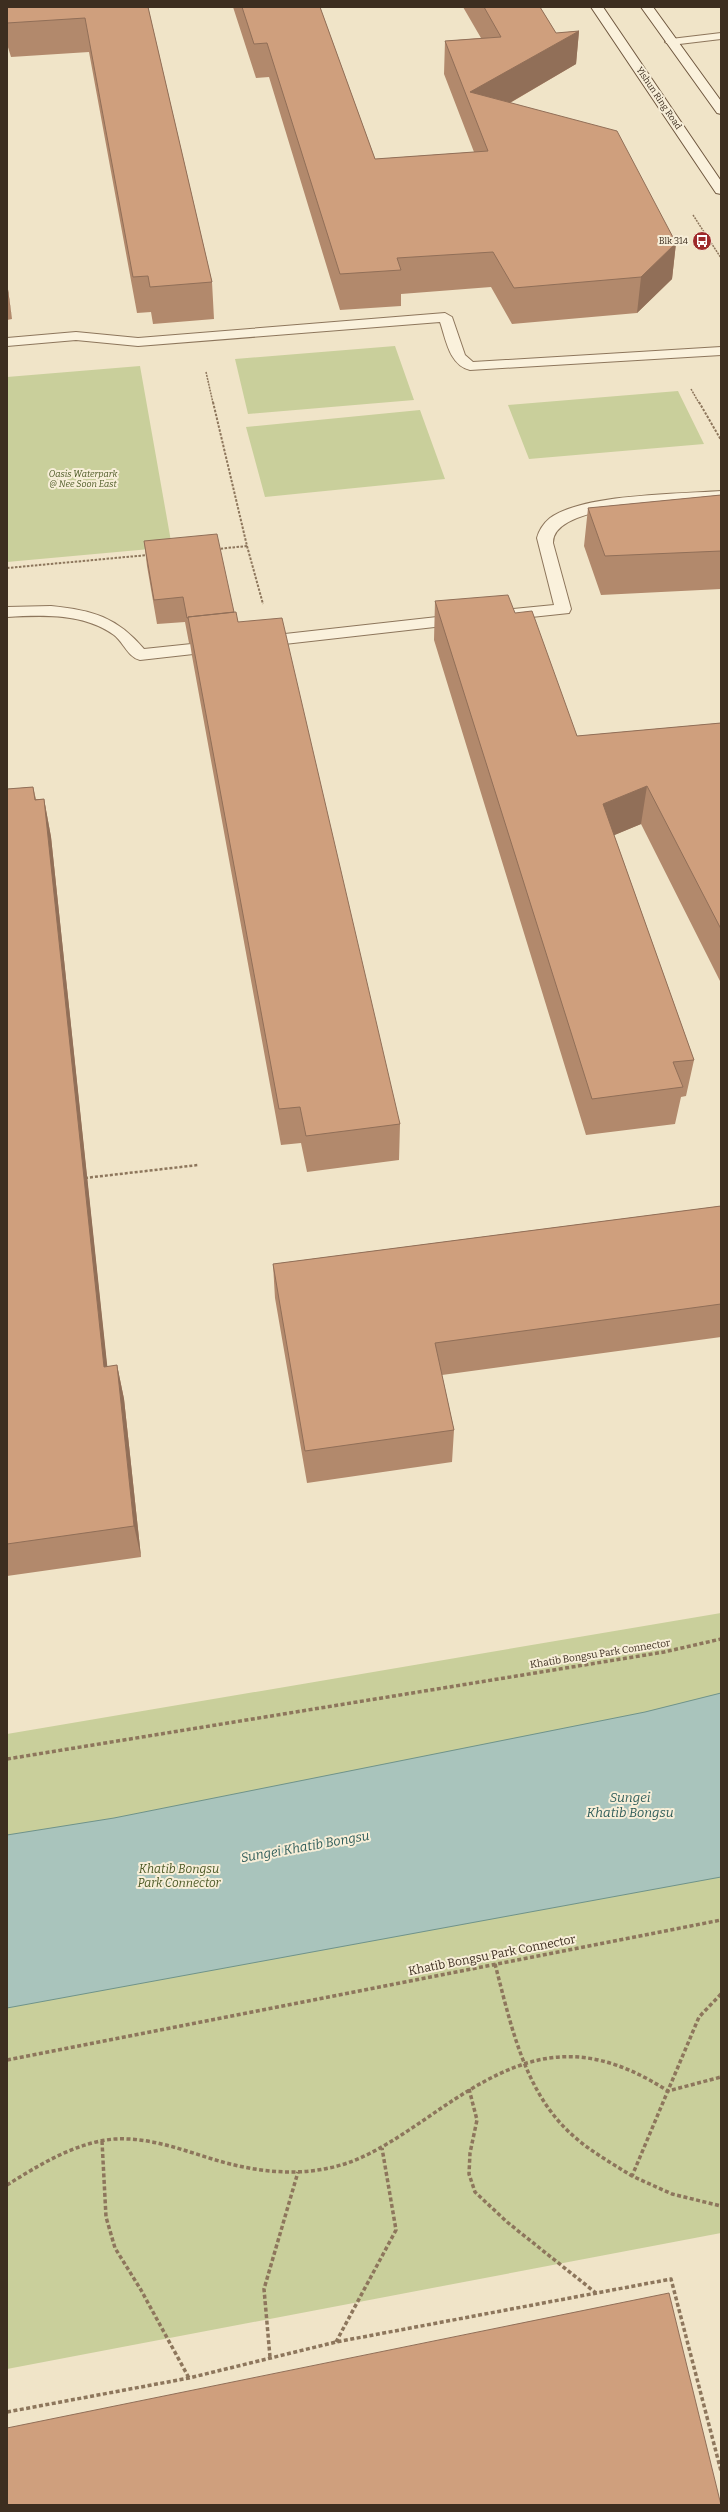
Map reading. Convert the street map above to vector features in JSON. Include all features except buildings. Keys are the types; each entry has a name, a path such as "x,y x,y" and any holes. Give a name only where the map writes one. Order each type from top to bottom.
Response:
{"main road":[{"name":"Yishun Ring Road","path":"597,7 721,190"},
{"path":"647,7 721,110"},
{"path":"671,42 721,36"},
{"path":"7,342 76,336 138,342 444,317 459,358 470,366 721,351"},
{"path":"7,612 52,610 93,618 121,633 140,655 563,608 544,539 550,526 562,518 583,510 606,506 721,496"}],"path":[{"path":"197,338 247,546 273,640"},
{"path":"689,387 721,440"},
{"path":"216,549 247,546"},
{"path":"7,568 154,555"},
{"path":"84,1179 198,1165"},
{"name":"Khatib Bongsu Park Connector","path":"7,1759 664,1652 721,1639"},
{"name":"Khatib Bongsu Park Connector","path":"7,2060 721,1920"},
{"path":"495,1964 523,2061 538,2092 559,2122 590,2147 632,2176 672,2194 721,2206"},
{"path":"632,2176 699,2017 721,1994"},
{"path":"7,2185 39,2166 79,2149 102,2141 128,2138 169,2144 233,2164 298,2172 328,2168 356,2161 382,2148 494,2073 523,2061 550,2056 587,2056 634,2071 668,2091 721,2077"},
{"path":"469,2089 476,2106 477,2120 470,2153 469,2174 475,2192 507,2222 596,2294"},
{"path":"102,2141 106,2217 115,2248 141,2290 189,2378"},
{"path":"336,2342 396,2230 382,2148"},
{"path":"270,2357 264,2289 298,2172"},
{"path":"7,2412 189,2378 336,2342 671,2279 721,2471"}],"green space":[{"path":"395,346 414,400 248,414 235,359"},
{"name":"Oasis Waterpark @ Nee Soon East","path":"140,366 172,547 7,562 7,377"},
{"path":"678,391 704,444 529,459 508,405"},
{"path":"420,410 445,479 265,497 246,427"},
{"path":"721,1613 721,2233 7,2369 7,1734"}],"water":[{"name":"Sungei Khatib Bongsu","path":"721,1693 721,1877 7,2008 7,1835 114,1818 645,1712"}],"place":[{"name":"Blk 314","path":"702,241"}]}
